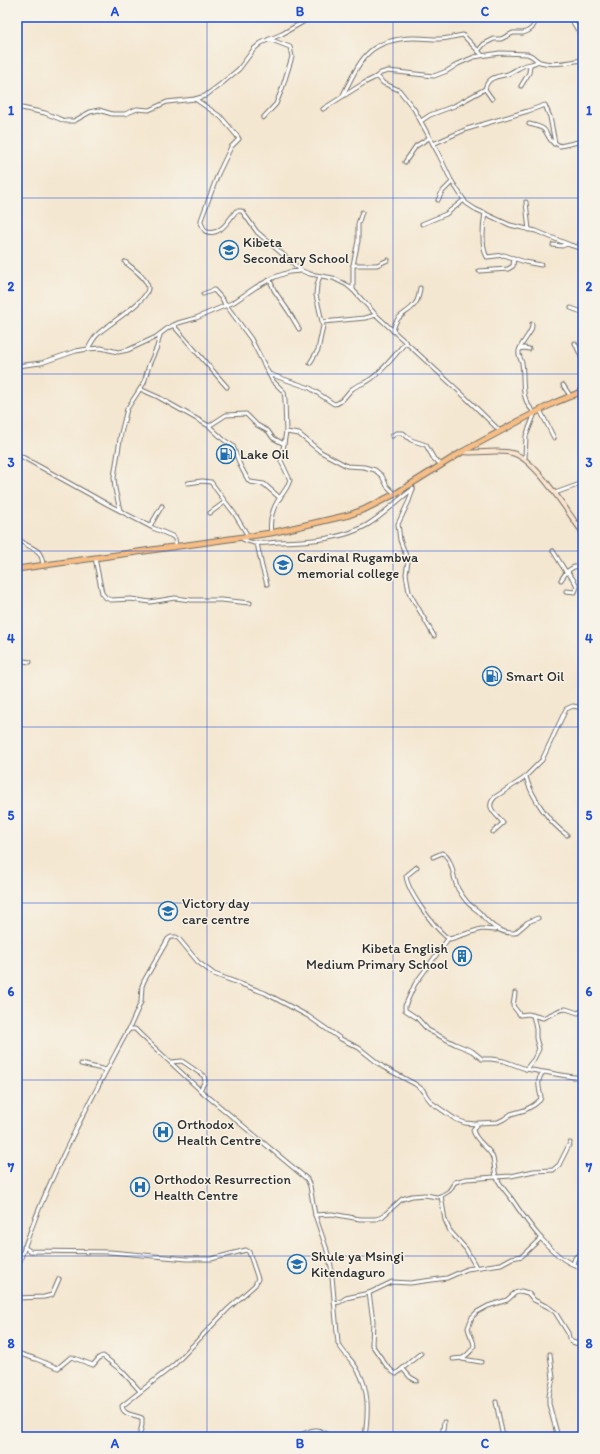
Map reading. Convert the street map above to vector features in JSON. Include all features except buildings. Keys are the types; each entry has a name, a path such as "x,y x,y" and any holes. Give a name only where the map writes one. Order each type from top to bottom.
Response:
{"highway":[{"path":"17,568 248,536 349,515 413,486 462,452 540,410 583,391"}],"main road":[{"path":"462,452 511,452 525,458 555,493 583,533"}],"street":[{"path":"17,107 45,113 65,121 74,121 90,112 99,110 112,114 125,114 137,110 148,110 168,102 195,99 205,96 242,65 254,49 268,39 282,34 303,22 308,17"},
{"path":"478,50 484,44 494,39 501,39 513,33 523,33 528,31 532,28 538,17"},
{"path":"570,17 581,36"},
{"path":"583,23 581,36 583,68"},
{"path":"342,97 360,63 369,53 382,43 388,41 416,38 442,39 463,35 482,55"},
{"path":"263,118 271,111 278,101 292,57 290,48 268,39"},
{"path":"323,109 381,73 388,71 434,76 447,72 466,60 482,55 500,53 527,54 533,56 538,62"},
{"path":"421,121 430,115 454,106 485,89 487,83 496,76 507,74 523,66 538,62 559,63 582,60"},
{"path":"520,86 529,73 530,65"},
{"path":"376,77 399,90 414,109 452,182 464,200 475,209 510,225 543,234 581,249 583,230"},
{"path":"485,89 492,99"},
{"path":"195,99 221,117 239,139 231,148 218,174 201,220 203,228 208,233 216,232 224,226 236,211 240,210 257,232 302,271"},
{"path":"433,144 467,129 528,112 545,105 550,117 554,141 556,144"},
{"path":"529,124 542,127 552,142 562,146 583,141"},
{"path":"405,162 416,146 430,138"},
{"path":"438,200 442,192 452,182"},
{"path":"422,224 446,214 464,200"},
{"path":"526,202 529,230"},
{"path":"353,290 353,265 358,241 358,224 362,212"},
{"path":"485,213 483,224 485,255 489,257 504,255 525,262 541,265"},
{"path":"553,245 562,246 567,244"},
{"path":"479,271 508,269 513,266 514,258"},
{"path":"353,265 377,265 388,260"},
{"path":"88,349 97,334 129,310 147,292 147,284 142,277 125,262"},
{"path":"17,366 41,363 76,351 88,349 101,348 123,351 140,345 161,334 173,325 196,318 237,300 256,287 270,280 289,272 302,271 333,278 353,290 405,343 462,394 500,431"},
{"path":"310,363 318,350 323,322 316,295 320,276"},
{"path":"270,280 274,290 290,312 299,329"},
{"path":"393,331 397,320 415,305 420,288"},
{"path":"203,294 214,290 223,300 251,339 269,374 284,392 286,432 281,461 290,480 270,519 271,532"},
{"path":"571,308 580,311 583,315"},
{"path":"323,322 365,318 376,315"},
{"path":"525,458 526,436 535,413 528,405 524,396 522,363 519,355 523,341 529,335 532,324"},
{"path":"173,325 227,387"},
{"path":"120,510 114,484 115,467 127,408 140,389 149,364 156,352 161,334"},
{"path":"269,374 310,388 334,404 337,404 354,388 375,377 405,343"},
{"path":"574,343 583,361"},
{"path":"520,349 530,349"},
{"path":"563,385 571,397"},
{"path":"140,389 158,397 208,426 224,440 234,446 240,465 248,480 250,482 264,484 270,491 280,498"},
{"path":"540,410 554,438"},
{"path":"208,426 226,415 246,414 256,425 268,431 273,438 284,444"},
{"path":"286,432 299,434 321,452 347,466 364,467 375,470 382,476 387,486 395,494"},
{"path":"392,436 396,433 403,433 411,440 426,445 434,459 442,465"},
{"path":"17,454 107,504 172,536 175,539 176,546"},
{"path":"188,482 211,482 234,513 248,536"},
{"path":"555,493 583,483"},
{"path":"238,537 257,543 310,540 356,530 377,518 413,486"},
{"path":"413,486 409,501 398,524 400,540 408,561 406,574 409,592 434,636"},
{"path":"210,513 225,502"},
{"path":"150,526 162,506"},
{"path":"577,525 583,520"},
{"path":"20,540 27,546 38,551 42,556 43,565"},
{"path":"257,543 267,584"},
{"path":"553,552 577,587 575,592 566,591"},
{"path":"95,558 102,593 106,598 111,600 131,599 150,602 175,598 250,603"},
{"path":"561,580 566,572 576,566 583,568"},
{"path":"17,660 30,662"},
{"path":"493,832 503,824 492,809 490,802 495,797 526,777 542,760 566,709 573,706 583,708"},
{"path":"526,777 536,801 553,825 567,835"},
{"path":"433,857 445,854 450,862 456,884 465,900 469,905 478,911 488,923 498,930"},
{"path":"417,867 406,876 408,885 424,911 441,933 448,939"},
{"path":"538,918 528,922 515,932 483,928 448,939 421,974 405,1006 405,1010 417,1018 428,1030 472,1051 482,1059 504,1061 526,1069 573,1077 583,1076"},
{"path":"515,932 516,936"},
{"path":"17,1270 24,1247 61,1158 106,1070 129,1029 141,1002 142,986 168,939 171,937 174,937 184,944 198,962 214,974 265,993 308,1016 346,1042 359,1048 382,1067 415,1084 423,1090 432,1103 455,1119 465,1123 476,1124 500,1121 510,1114 525,1110 534,1105 541,1098 538,1080 544,1072"},
{"path":"515,993 513,1006 520,1015 533,1015 543,1018 550,1013 562,1009 575,1012 583,1010"},
{"path":"526,1069 534,1059 539,1049 533,1015"},
{"path":"129,1029 133,1028 138,1031 200,1090 304,1176 310,1186 315,1215 330,1261 338,1343 358,1370 364,1386 367,1403 365,1437"},
{"path":"171,1062 182,1061 204,1076 205,1081 200,1090"},
{"path":"81,1064 106,1070"},
{"path":"476,1124 473,1129 474,1132 492,1155 496,1177 523,1216 554,1251 573,1264 583,1266"},
{"path":"315,1215 332,1214 360,1220 376,1219 384,1215 394,1204 402,1199 412,1196 441,1196 449,1191 454,1182 459,1182 466,1179 553,1170 559,1165 570,1143"},
{"path":"441,1196 445,1220 450,1231 466,1249 476,1267"},
{"path":"334,1303 340,1302 346,1298 369,1293 392,1282 410,1283 447,1278 463,1270 501,1264 512,1258 522,1256 541,1238"},
{"path":"24,1247 33,1251 110,1252 211,1259 246,1250 248,1251 258,1279 256,1284 174,1365 122,1407 126,1413 142,1418 139,1437"},
{"path":"573,1264 575,1258 583,1251"},
{"path":"17,1298 44,1297 52,1295 59,1279"},
{"path":"461,1359 468,1354 474,1346 474,1341 468,1328 476,1313 488,1306 505,1301 520,1291 527,1292 534,1300 555,1312 568,1333 569,1338 572,1342 579,1344 583,1354"},
{"path":"369,1293 373,1311 372,1346 394,1373 396,1374 403,1369 421,1353"},
{"path":"17,1353 58,1368 71,1356 93,1365 100,1357 103,1356 122,1371 140,1391"},
{"path":"550,1354 553,1378 549,1396 549,1404 558,1437"},
{"path":"453,1359 481,1362"},
{"path":"403,1369 410,1377 418,1381"},
{"path":"496,1402 503,1437"},
{"path":"442,1437 444,1422"},
{"path":"296,1437 316,1429 330,1437"}],"place":[{"name":"Kibeta Secondary School","path":"229,250"},
{"name":"Lake Oil","path":"226,454"},
{"name":"Cardinal Rugambwa memorial college","path":"283,565"},
{"name":"Smart Oil","path":"492,676"},
{"name":"Victory day care centre","path":"168,911"},
{"name":"Kibeta English Medium Primary School","path":"462,956"},
{"name":"Orthodox Health Centre","path":"163,1132"},
{"name":"Orthodox Resurrection Health Centre","path":"140,1187"},
{"name":"Shule ya Msingi Kitendaguro","path":"297,1264"}]}
